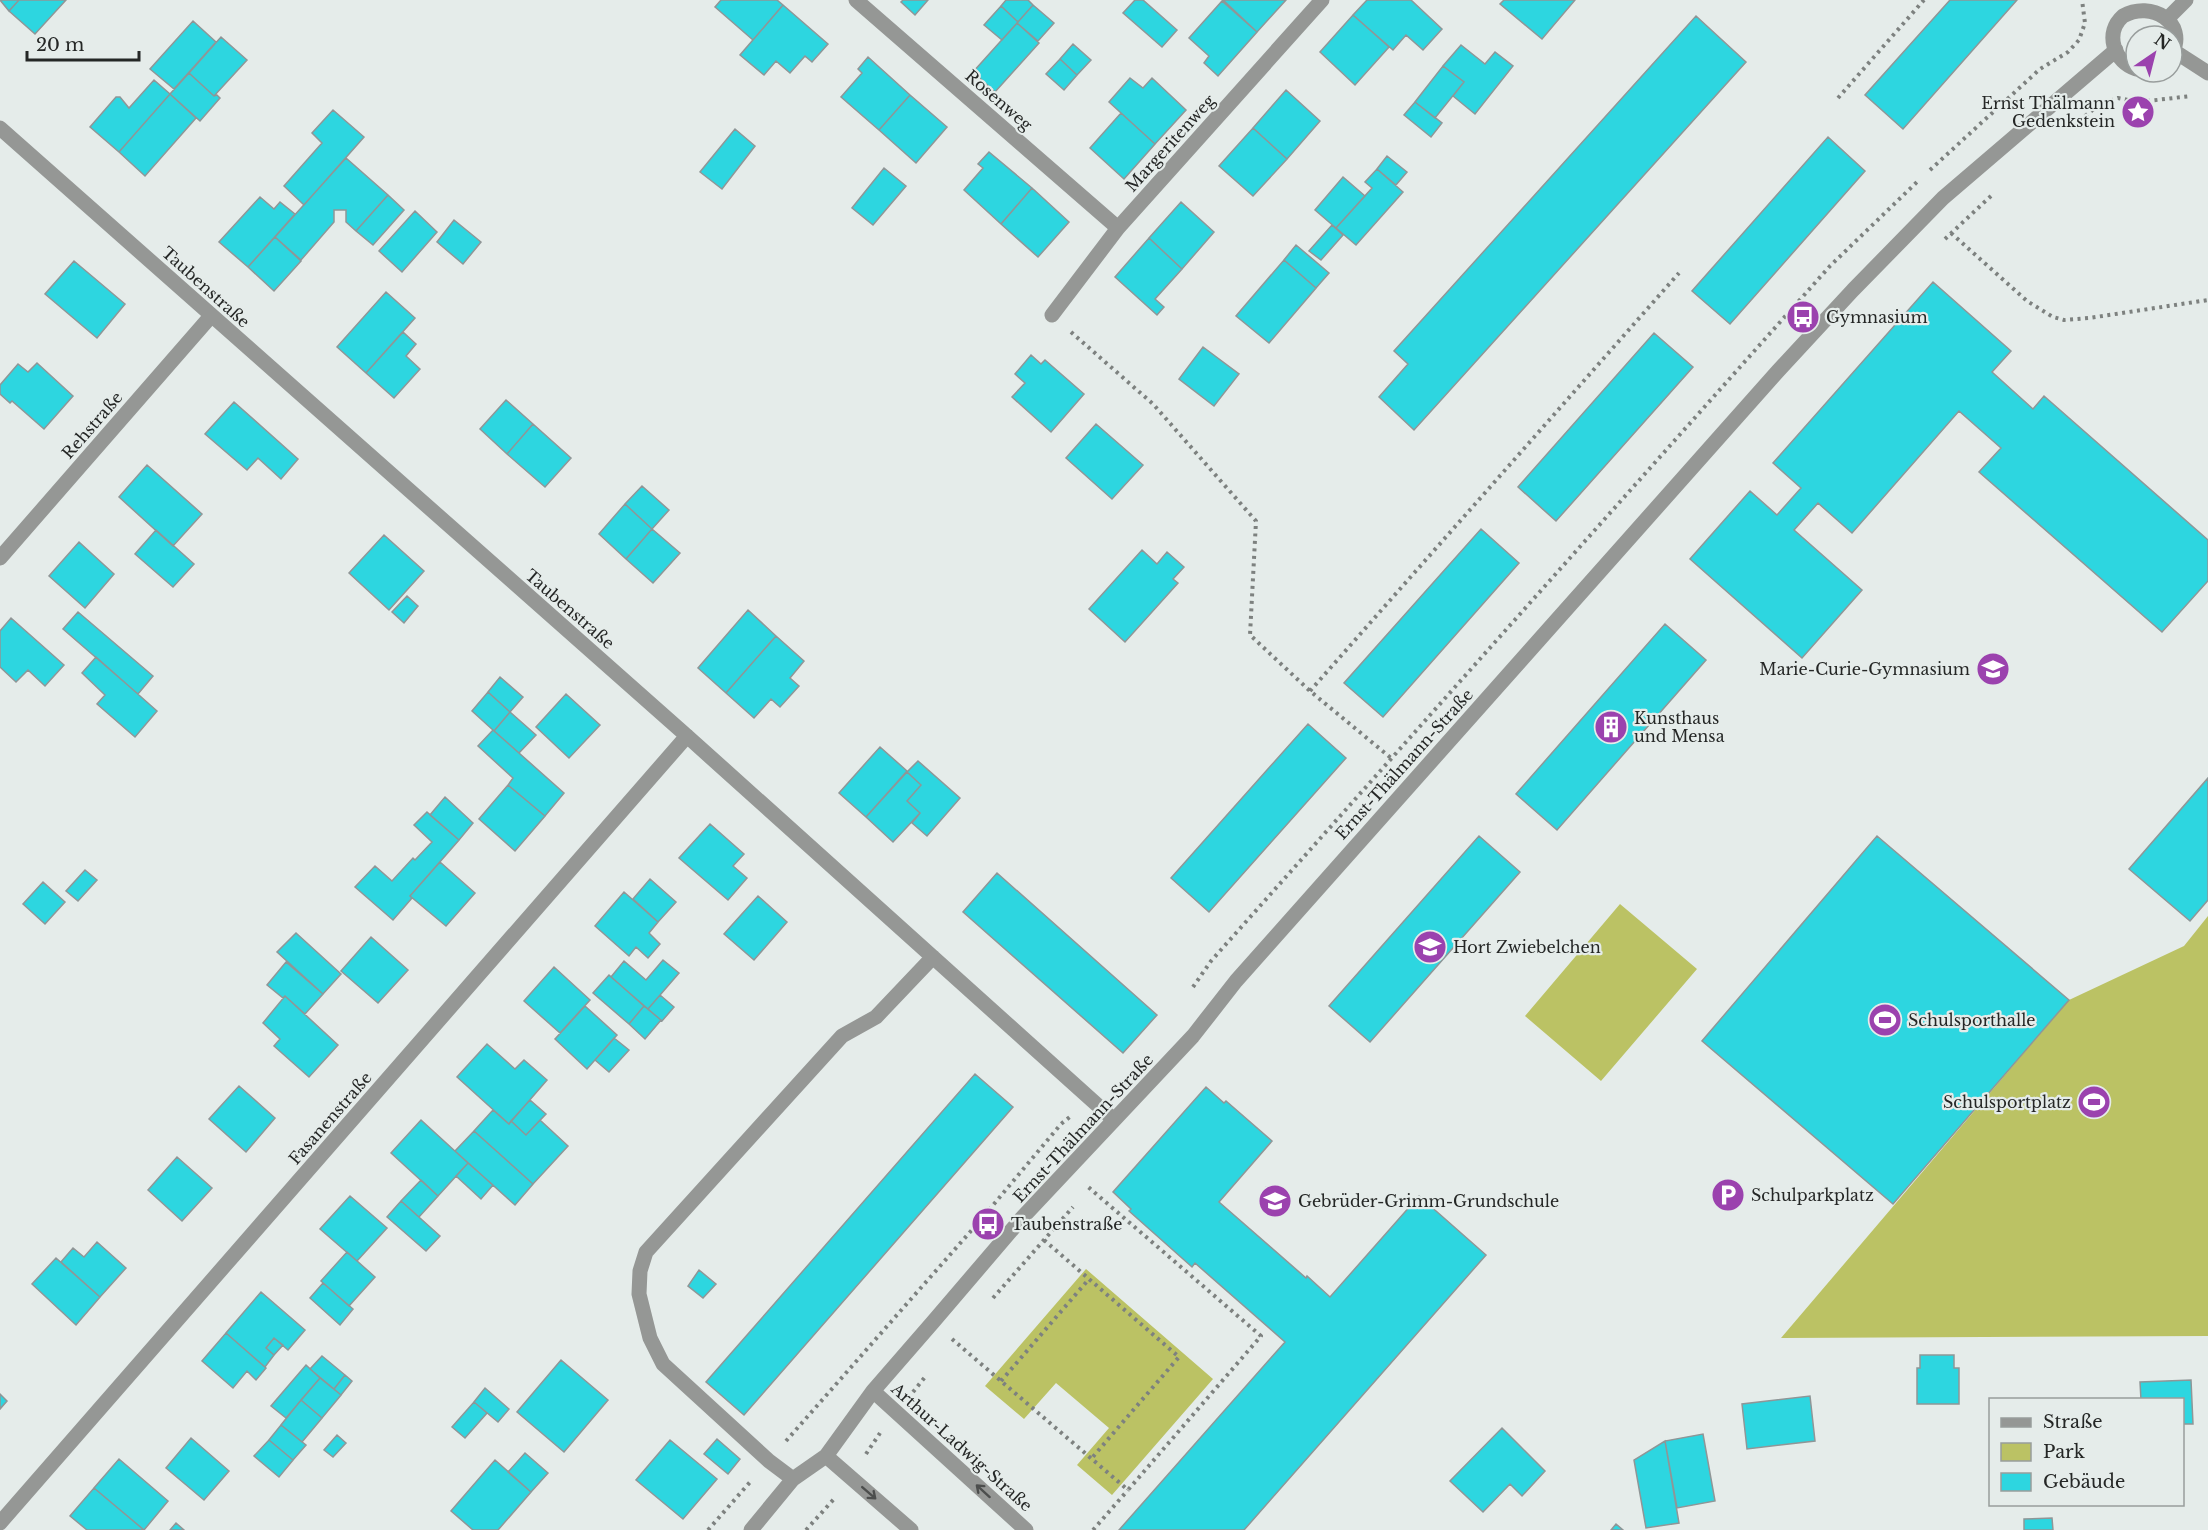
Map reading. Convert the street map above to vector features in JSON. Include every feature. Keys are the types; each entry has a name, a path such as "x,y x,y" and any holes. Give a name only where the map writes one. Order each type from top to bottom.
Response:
{"street":[{"name":"Rosenweg","path":"856,0 1118,228"},
{"name":"Margeritenweg","path":"1052,315 1118,228 1322,0"},
{"path":"2168,18 2186,0"},
{"path":"2124,63 2112,39 2114,29 2126,5 2153,8 2168,18 2172,24"},
{"name":"Ernst-Thälmann-Straße","path":"751,1530 793,1479 826,1456 873,1391 1021,1219 1193,1036 1236,981 1778,371 1943,198 2116,50"},
{"path":"2184,59 2208,73"},
{"name":"Taubenstraße","path":"0,128 687,736 1114,1120"},
{"name":"Rehstraße","path":"0,558 211,316"},
{"name":"Fasanenstraße","path":"0,1523 687,736"},
{"path":"793,1479 769,1461 663,1364 650,1338 639,1294 640,1271 646,1252 842,1036 876,1017 933,957"},
{"name":"Arthur-Ladwig-Straße","path":"873,1391 1026,1530"},
{"path":"826,1456 911,1530"}],"path":[{"path":"1838,99 1924,0"},
{"path":"2062,55 2079,40 2085,22 2082,0"},
{"path":"2082,118 2100,105 2118,98 2139,102 2193,96"},
{"path":"1944,240 1995,193"},
{"path":"1951,233 2027,301 2053,317 2064,320 2208,300"},
{"path":"1310,691 1679,273"},
{"path":"1052,315 1153,404 1257,521 1250,635 1310,691 1391,758"},
{"path":"1068,1169 1261,1336 1093,1530"},
{"path":"1082,1197 1098,1180"},
{"path":"992,1299 1074,1206"},
{"path":"1021,1219 1179,1357 1091,1459"},
{"path":"1001,1381 1089,1279"},
{"path":"933,1322 1128,1490"},
{"path":"947,1350 962,1333"},
{"path":"806,1530 851,1477 895,1413 932,1368"}],"green space":[{"path":"1620,904 1697,969 1601,1081 1525,1016"},
{"name":"Schulsportplatz","path":"2208,916 2208,1336 1781,1338 2069,1000 2184,946"},
{"path":"1086,1269 1213,1379 1112,1495 1077,1465 1109,1428 1056,1383 1024,1419 985,1386"}],"building":[{"path":"0,0 19,0 9,11"},
{"path":"19,0 66,0 35,34 9,11"},
{"path":"721,0 777,0 783,5 753,40 715,7"},
{"path":"903,0 928,0 915,15 901,2"},
{"path":"1006,0 1028,0 1033,5 1018,22 1001,6"},
{"path":"1135,0 1143,0 1177,30 1162,47 1123,13"},
{"path":"1223,0 1286,0 1257,32"},
{"path":"1367,0 1411,0 1442,29 1423,50 1406,35 1393,50 1353,15"},
{"path":"1504,0 1575,0 1542,39 1500,4"},
{"path":"1950,0 2017,0 1903,129 1865,95"},
{"path":"1222,1 1257,32 1218,76 1204,63 1209,56 1189,38"},
{"path":"783,5 828,44 812,62 805,56 790,73 776,61 764,75 740,55"},
{"path":"1033,5 1054,23 1038,41 1017,23"},
{"path":"1001,6 1018,22 1002,40 984,25"},
{"path":"1353,15 1389,47 1355,85 1320,52"},
{"path":"1696,16 1746,62 1414,430 1379,397 1408,364 1394,351"},
{"path":"193,21 216,42 174,89 150,69"},
{"path":"1017,23 1039,43 995,92 973,72"},
{"path":"221,37 247,60 214,96 189,73"},
{"path":"1073,44 1091,60 1077,75 1060,59"},
{"path":"1461,45 1485,64 1495,52 1513,66 1475,114 1453,96 1464,82 1443,66"},
{"path":"868,57 910,95 879,130 841,97 862,73 858,69"},
{"path":"1060,59 1077,75 1064,90 1046,74"},
{"path":"1443,66 1464,82 1435,118 1415,102"},
{"path":"189,73 214,96 217,95 220,98 200,121 170,94"},
{"path":"1130,78 1143,88 1152,78 1186,110 1155,144 1109,102"},
{"path":"154,80 170,94 119,152 90,127 116,97 120,97 129,108"},
{"path":"1286,90 1320,121 1287,159 1253,128"},
{"path":"170,94 196,118 145,176 119,152"},
{"path":"910,95 947,127 916,163 879,130"},
{"path":"1415,102 1442,123 1431,137 1404,115"},
{"path":"333,110 364,137 304,205 284,186 322,143 312,133"},
{"path":"1121,113 1155,144 1124,179 1090,148"},
{"path":"1253,128 1287,159 1253,196 1219,166"},
{"path":"735,129 755,146 722,189 700,172"},
{"path":"1828,137 1865,171 1730,324 1692,291"},
{"path":"989,152 1032,188 1001,224 964,190 983,168 978,164"},
{"path":"1387,156 1407,172 1396,185 1377,169"},
{"path":"346,158 388,195 356,231 346,222 346,210 334,210 334,222 301,260 275,237"},
{"path":"884,168 906,186 873,225 852,208"},
{"path":"1377,169 1403,192 1356,245 1336,228 1372,188 1365,182"},
{"path":"1343,177 1365,196 1336,228 1315,210"},
{"path":"1032,188 1069,222 1038,257 1001,224"},
{"path":"388,195 404,210 373,245 356,231"},
{"path":"260,197 274,209 280,202 295,214 248,267 219,242"},
{"path":"1181,202 1214,232 1182,269 1149,238"},
{"path":"415,211 437,232 402,272 379,251"},
{"path":"454,220 481,242 463,264 437,242"},
{"path":"1332,225 1343,235 1321,260 1309,251"},
{"path":"275,237 301,261 274,291 248,267"},
{"path":"1149,238 1182,269 1155,299 1164,307 1157,315 1115,277"},
{"path":"1296,245 1329,273 1316,288 1284,260"},
{"path":"1284,260 1316,288 1269,343 1236,316"},
{"path":"74,261 125,304 97,338 45,294"},
{"path":"1933,282 2011,351 1992,372 2033,409 2044,396 2208,540 2208,581 2162,632 1979,472 2001,448 1959,411 1852,533 1818,503 1794,530 1862,590 1802,658 1690,559 1750,491 1777,515 1801,488 1773,463"},
{"path":"386,292 415,318 366,373 337,347"},
{"path":"403,332 416,344 406,356 420,369 394,398 366,373"},
{"path":"1654,333 1693,367 1556,521 1518,487"},
{"path":"1203,347 1239,374 1214,406 1179,379"},
{"path":"1031,355 1041,364 1045,360 1084,394 1051,432 1012,397 1025,383 1015,374"},
{"path":"37,363 73,396 44,429 12,401 10,403 0,394 0,385 18,364 28,372"},
{"path":"506,400 533,424 507,454 480,429"},
{"path":"234,402 298,459 281,479 258,458 247,470 205,434"},
{"path":"533,424 571,458 545,487 507,454"},
{"path":"1096,424 1143,465 1112,499 1066,458"},
{"path":"147,465 202,514 173,546 119,497"},
{"path":"642,486 669,510 652,529 625,504"},
{"path":"625,504 652,529 626,559 599,534"},
{"path":"652,529 680,553 653,583 626,559"},
{"path":"1481,529 1519,563 1383,717 1344,683"},
{"path":"156,530 194,564 173,587 135,554"},
{"path":"384,535 424,571 389,610 349,573"},
{"path":"79,542 114,574 85,608 49,576"},
{"path":"1142,550 1157,564 1167,552 1184,567 1173,579 1178,583 1125,642 1089,609"},
{"path":"407,596 418,606 404,623 392,612"},
{"path":"748,610 776,636 726,693 698,668"},
{"path":"78,612 153,676 138,694 63,629"},
{"path":"11,618 64,665 45,686 28,670 16,682 0,667 0,631"},
{"name":"Kunsthaus und Mensa","path":"1665,624 1706,660 1557,830 1516,794"},
{"path":"776,636 804,661 790,678 799,686 780,707 771,699 754,718 726,693"},
{"path":"96,657 157,711 135,737 97,704 105,695 82,673"},
{"path":"500,677 523,697 510,712 488,692"},
{"path":"488,692 510,712 494,731 472,711"},
{"path":"566,694 600,725 569,758 536,727"},
{"path":"510,712 536,735 519,753 494,731"},
{"path":"1308,724 1346,758 1209,912 1171,878"},
{"path":"493,730 564,793 545,816 508,785 513,778 478,746"},
{"path":"880,747 907,771 866,817 839,793"},
{"path":"918,761 960,798 927,836 912,823 920,813 907,801 921,785 907,772"},
{"path":"907,772 921,785 907,801 920,813 893,842 866,817"},
{"path":"2208,778 2208,900 2190,921 2129,869"},
{"path":"508,785 545,816 515,851 479,819"},
{"path":"445,797 473,823 459,840 430,815"},
{"path":"427,812 459,840 410,896 412,898 393,920 355,887 375,866 392,881 413,858 415,860 432,842 414,825"},
{"path":"710,824 744,854 733,866 747,878 728,900 679,858"},
{"path":"1479,836 1520,872 1370,1042 1329,1006"},
{"name":"Schulsporthalle","path":"1877,836 2069,1000 1893,1204 1702,1041"},
{"path":"440,862 475,893 446,926 410,896"},
{"path":"85,870 97,880 78,901 66,891"},
{"path":"997,873 1157,1015 1123,1053 963,912"},
{"path":"650,879 676,902 658,922 633,899"},
{"path":"43,882 65,902 45,924 23,904"},
{"path":"624,892 658,922 649,933 660,944 648,958 636,947 629,956 595,926"},
{"path":"758,896 787,922 754,960 724,934"},
{"path":"296,933 341,974 323,994 277,952"},
{"path":"371,937 408,970 378,1003 341,971"},
{"path":"663,960 679,973 648,1009 611,977 624,961 646,980"},
{"path":"286,962 323,994 305,1014 285,996 283,998 267,985"},
{"path":"554,967 590,1000 560,1033 524,1001"},
{"path":"609,975 644,1006 629,1024 593,993"},
{"path":"660,995 674,1007 662,1021 648,1009"},
{"path":"285,996 338,1045 309,1077 274,1046 280,1039 263,1023"},
{"path":"585,1006 617,1035 587,1069 555,1039"},
{"path":"644,1006 661,1020 645,1039 629,1024"},
{"path":"614,1038 629,1050 609,1072 595,1060"},
{"path":"487,1044 515,1069 524,1060 547,1080 509,1124 457,1077"},
{"path":"975,1074 1013,1107 744,1415 706,1382"},
{"path":"239,1086 275,1118 246,1152 209,1119"},
{"name":"Gebrüder-Grimm-Grundschule","path":"1206,1087 1224,1103 1226,1101 1272,1141 1219,1202 1330,1297 1419,1196 1486,1255 1244,1530 1119,1530 1285,1342 1195,1263 1192,1267 1129,1211 1131,1209 1113,1192"},
{"path":"530,1100 546,1114 526,1135 511,1121"},
{"path":"493,1110 509,1124 511,1121 526,1135 540,1120 568,1146 533,1184 474,1131"},
{"path":"421,1120 468,1163 438,1196 391,1153"},
{"path":"474,1131 533,1184 515,1205 455,1151"},
{"path":"177,1157 212,1188 182,1221 148,1190"},
{"path":"468,1163 493,1185 481,1199 456,1176"},
{"path":"421,1180 438,1196 419,1217 401,1201"},
{"path":"350,1196 387,1228 357,1261 320,1229"},
{"path":"401,1201 440,1236 426,1251 387,1217"},
{"path":"97,1242 126,1268 100,1297 61,1262 73,1248 84,1257"},
{"path":"347,1252 375,1277 349,1306 321,1281"},
{"path":"56,1258 100,1297 76,1325 32,1284"},
{"path":"699,1270 716,1284 703,1298 688,1286"},
{"path":"323,1283 353,1309 340,1325 310,1298"},
{"path":"261,1292 305,1330 288,1350 274,1338 266,1348 274,1355 265,1367 226,1333"},
{"path":"226,1333 266,1368 256,1380 247,1371 233,1388 202,1361"},
{"path":"274,1338 283,1345 274,1355 266,1348"},
{"path":"1920,1355 1954,1355 1954,1368 1959,1368 1959,1404 1917,1404 1917,1368 1920,1368"},
{"path":"322,1356 345,1375 334,1389 310,1369"},
{"path":"561,1360 608,1400 564,1452 517,1412"},
{"path":"306,1365 320,1378 286,1418 271,1406"},
{"path":"345,1375 352,1381 341,1395 334,1389"},
{"path":"320,1378 341,1395 322,1418 301,1400"},
{"path":"2191,1380 2193,1424 2184,1424 2184,1398 2141,1398 2140,1382"},
{"path":"485,1388 509,1409 498,1422 474,1402"},
{"path":"0,1394 7,1401 0,1409"},
{"path":"1810,1396 1815,1441 1747,1449 1742,1404"},
{"path":"301,1400 322,1418 302,1442 281,1425"},
{"path":"474,1402 487,1413 465,1438 452,1427"},
{"path":"281,1425 306,1445 293,1460 269,1440"},
{"path":"1502,1428 1545,1471 1522,1496 1510,1484 1483,1512 1450,1481"},
{"path":"1703,1434 1715,1501 1677,1508 1665,1441"},
{"path":"337,1435 346,1443 333,1457 324,1450"},
{"path":"191,1438 229,1471 204,1500 166,1468"},
{"path":"717,1439 740,1459 728,1474 704,1454"},
{"path":"269,1440 293,1460 279,1477 254,1456"},
{"path":"670,1440 717,1479 683,1519 636,1480"},
{"path":"1665,1441 1679,1523 1646,1528 1634,1460"},
{"path":"525,1453 548,1473 531,1492 508,1472"},
{"path":"119,1459 168,1501 144,1530 94,1488"},
{"path":"495,1460 531,1492 498,1530 473,1530 451,1511"},
{"path":"94,1488 144,1530 87,1530 70,1516"},
{"path":"2052,1518 2053,1530 2024,1530 2024,1519"},
{"path":"176,1523 184,1530 170,1530"},
{"path":"1616,1524 1623,1530 1611,1530"}],"place":[{"name":"Ernst Thälmann Gedenkstein","path":"2138,112"},
{"name":"Gymnasium","path":"1803,317"},
{"name":"Marie-Curie-Gymnasium","path":"1993,669"},
{"name":"Kunsthaus und Mensa","path":"1611,727"},
{"name":"Hort Zwiebelchen","path":"1430,947"},
{"name":"Schulsporthalle","path":"1885,1020"},
{"name":"Schulsportplatz","path":"2094,1102"},
{"name":"Schulparkplatz","path":"1728,1195"},
{"name":"Gebrüder-Grimm-Grundschule","path":"1275,1201"},
{"name":"Taubenstraße","path":"988,1224"}]}
